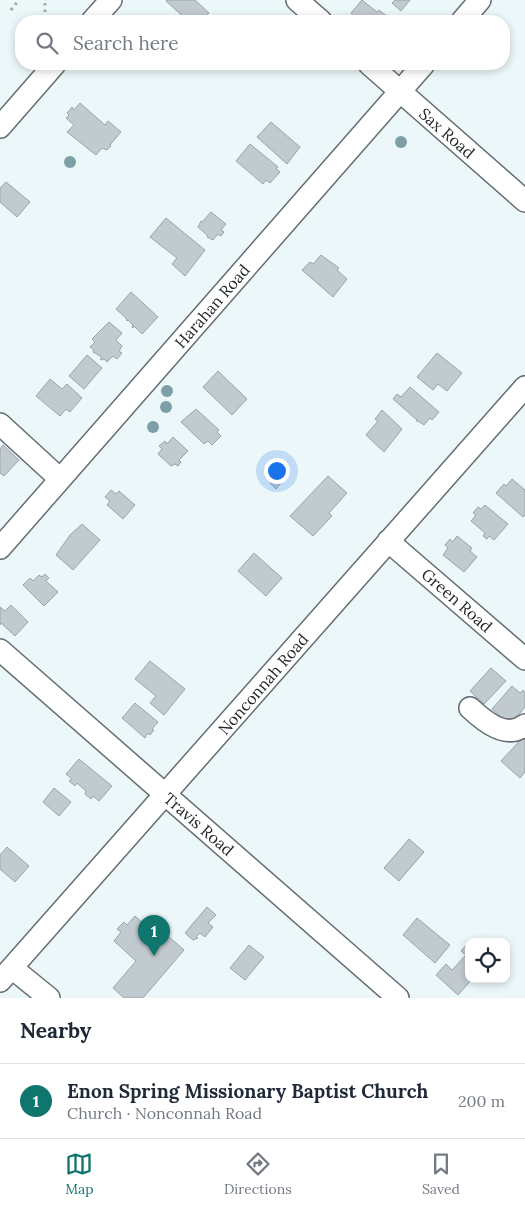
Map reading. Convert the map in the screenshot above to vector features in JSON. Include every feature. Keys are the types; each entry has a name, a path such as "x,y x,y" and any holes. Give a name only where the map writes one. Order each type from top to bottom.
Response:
{"street":[{"path":"97,15 111,0"},
{"path":"297,0 314,15"},
{"path":"467,15 480,0"},
{"path":"0,127 50,70"},
{"name":"Sax Road","path":"376,70 525,201"},
{"name":"Harahan Road","path":"0,548 419,70"},
{"name":"Nonconnah Road","path":"6,974 525,387"},
{"path":"0,424 60,480"},
{"name":"Green Road","path":"388,542 525,659"},
{"name":"Travis Road","path":"0,650 398,998"},
{"path":"470,708 491,726 511,730 525,725"},
{"path":"6,974 48,998"}],"path":[{"path":"11,10 19,0"},
{"path":"44,3 45,15"}],"building":[{"path":"195,0 209,13 207,15 181,15 166,1"},
{"path":"362,0 377,12 379,10 385,15 353,15 351,13"},
{"path":"395,0 410,0 401,11 392,3"},
{"path":"80,103 105,125 108,121 121,132 107,150 102,148 96,155 67,132 74,125 66,118 69,115 67,113 72,107 74,110"},
{"path":"271,122 300,147 287,164 257,137"},
{"path":"250,144 278,167 276,169 280,172 270,183 266,180 263,184 236,161"},
{"path":"6,182 30,202 17,217 0,202 0,188"},
{"path":"211,212 226,224 221,230 224,232 221,236 218,234 213,240 207,237 198,227 201,221"},
{"path":"166,218 205,250 185,276 172,264 177,258 150,237"},
{"path":"321,255 339,268 337,270 347,279 333,297 302,270 310,262 313,264"},
{"path":"131,292 158,317 142,334 134,326 133,328 133,325 116,309"},
{"path":"109,322 122,333 116,340 122,346 119,351 122,353 117,359 113,356 107,362 104,359 100,359 102,357 93,352 94,350 90,347 95,342 92,339"},
{"path":"437,353 462,373 447,391 438,384 433,390 417,377"},
{"path":"87,355 102,368 84,389 69,376"},
{"path":"218,371 247,399 232,415 203,387"},
{"path":"50,379 62,389 67,384 82,398 70,412 66,409 60,416 36,396"},
{"path":"410,387 439,412 424,425 416,421 393,399 397,394 401,397"},
{"path":"196,409 219,430 217,432 221,436 212,445 208,441 204,444 181,422"},
{"path":"382,410 402,429 384,452 366,435 378,421 375,419"},
{"path":"173,437 188,451 179,460 181,462 178,466 175,464 171,466 158,454 162,449 159,446 165,441 167,444"},
{"path":"3,445 19,460 4,476 0,473 0,449"},
{"path":"328,476 347,493 329,513 332,516 313,536 290,516"},
{"path":"276,477 282,482 276,489 270,483"},
{"path":"512,479 525,490 525,515 523,517 496,493 504,484 506,486"},
{"path":"111,490 116,494 119,491 135,505 123,519 107,505 110,501 105,497"},
{"path":"485,505 508,524 494,540 489,536 487,539 483,536 485,533 471,521 476,515 473,513 478,507 481,509"},
{"path":"82,524 100,540 73,570 56,555 70,535"},
{"path":"457,536 472,548 470,551 477,557 464,572 443,555 448,548 445,545 450,539 453,542"},
{"path":"254,553 282,578 266,596 238,571"},
{"path":"45,574 49,578 46,581 58,592 44,606 23,585 30,578 33,581 39,575 42,577"},
{"path":"11,605 28,622 15,636 1,623 0,625 0,607 5,611"},
{"path":"150,661 185,689 164,715 150,703 156,696 135,679"},
{"path":"491,668 506,681 484,704 470,691"},
{"path":"512,686 520,693 523,690 525,693 525,707 510,725 492,709"},
{"path":"135,703 158,722 150,735 148,733 145,738 122,718"},
{"path":"525,735 525,772 520,778 501,761"},
{"path":"79,759 112,786 99,801 93,796 91,799 85,794 86,791 77,783 75,786 69,781 72,779 66,774"},
{"path":"54,788 71,802 59,816 43,802"},
{"path":"409,839 424,852 399,881 384,868"},
{"path":"7,847 29,866 15,882 0,869 0,855"},
{"path":"207,907 216,915 208,923 213,927 205,937 200,933 196,937 198,938 193,940 185,933"},
{"path":"135,916 162,940 167,935 184,950 143,998 124,998 113,988 136,961 114,941 121,932 117,929 124,922 127,925"},
{"path":"417,918 450,945 435,963 403,935"},
{"path":"249,945 264,957 245,980 230,968"},
{"path":"465,956 465,983 468,983 458,995 436,975 446,964 452,970"}],"place":[{"name":"Enon Spring Missionary Baptist Church","path":"154,956"}]}
